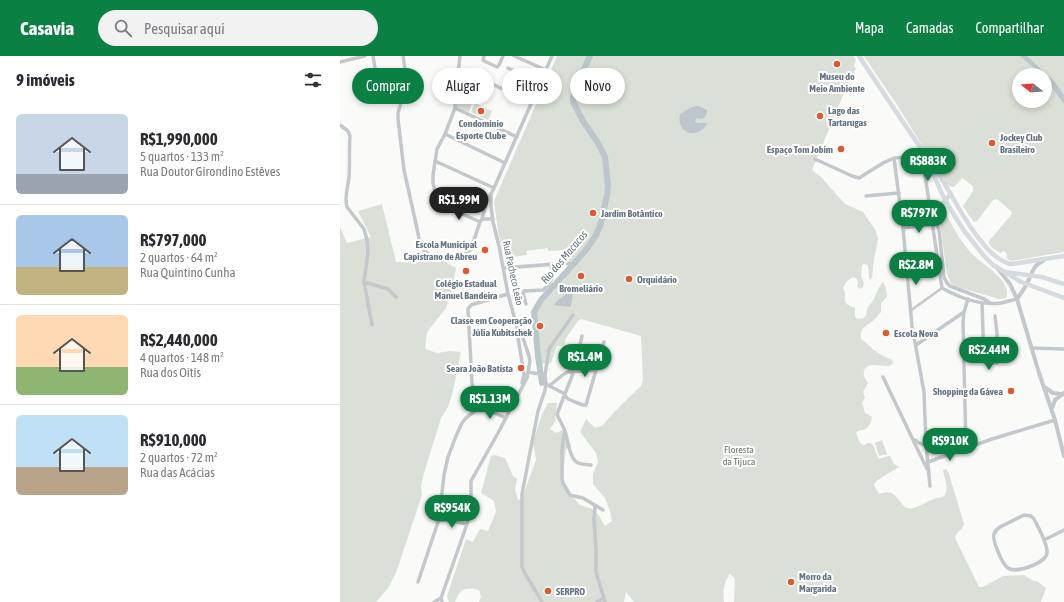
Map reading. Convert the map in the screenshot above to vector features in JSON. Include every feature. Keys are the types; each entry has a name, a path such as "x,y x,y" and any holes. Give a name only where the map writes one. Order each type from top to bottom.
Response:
{"main road":[{"path":"859,56 913,136 946,200 975,246 993,265 1013,278 1026,285 1064,298"},
{"path":"923,156 951,194 980,241 1007,264 1064,256"},
{"path":"931,211 946,200 951,194"},
{"path":"1005,272 1031,275 1064,284"}],"street":[{"path":"340,62 365,56"},
{"path":"373,56 375,68"},
{"path":"403,56 406,82 398,113 398,119 404,170 420,244 426,253 432,256 441,258 456,257 463,255 471,249 487,201 532,104"},
{"path":"460,56 454,108 445,134 437,149 433,184 438,200 441,204 481,220 493,219"},
{"path":"484,56 484,61 496,66 499,65 503,56"},
{"path":"514,56 541,68"},
{"path":"547,68 552,56"},
{"path":"454,108 517,137"},
{"path":"340,125 348,131 350,136 349,174 346,204 347,208 364,228 367,240 368,252 364,282 372,325"},
{"path":"445,134 505,163"},
{"path":"815,159 859,178 894,158 923,156 942,288"},
{"path":"894,158 903,228 910,311 924,392 926,444 930,486"},
{"path":"435,161 494,188"},
{"name":"Rua Pacheco Leão","path":"491,192 493,219 508,294 518,331 524,368 523,381 515,400"},
{"path":"866,196 899,193"},
{"path":"903,228 933,224 937,225 939,230 944,277 947,283 950,286 984,299 990,303"},
{"path":"942,288 954,294 982,303 1000,303 1017,299 1036,265 1048,259"},
{"path":"503,268 569,263"},
{"path":"526,304 523,293 524,291 543,290 551,282 553,277 551,265"},
{"path":"993,265 1010,284 1017,299 1031,348 1053,412 1064,456"},
{"path":"364,282 388,288 396,297"},
{"path":"910,311 942,288"},
{"path":"506,418 480,407 476,400 472,383 468,309 471,305 508,294"},
{"path":"966,448 963,322 968,299"},
{"path":"982,303 984,361 986,363 997,363 998,361 995,316"},
{"path":"916,345 964,312"},
{"path":"573,315 549,349 545,375 548,385 563,393 564,396 575,402 583,405 586,404 604,342"},
{"path":"954,319 963,322"},
{"name":"Rua Pacheco Leão","path":"442,600 467,524 471,504 471,481 527,378 530,361 522,335 518,331"},
{"path":"582,336 574,371 557,414 565,431 568,446 574,459 580,464 591,465"},
{"path":"1031,348 1064,349"},
{"path":"522,359 526,360 529,356"},
{"path":"524,368 528,371 545,375"},
{"path":"542,602 522,567 522,494 538,411 548,385 564,374 574,371 596,370"},
{"path":"883,377 914,439 925,467 928,470"},
{"path":"1043,384 1050,392 1063,394"},
{"path":"1053,412 1053,404 1056,398 1063,394"},
{"path":"418,582 439,519 444,475 448,457 462,423 480,407"},
{"path":"928,462 966,448 1055,420"},
{"path":"565,431 562,450 563,483 570,495 584,498 603,510"},
{"path":"914,439 921,444 926,444"},
{"path":"595,506 596,572 605,600 597,602"},
{"path":"1024,515 1031,516 1034,519 1044,540 1047,550 1045,558 1028,567 1017,570 1008,568 1005,564 995,542 994,536 997,529 1024,515"},
{"path":"439,519 467,524"},
{"path":"1044,540 1064,530"},
{"path":"434,602 442,600"}],"green space":[{"name":"Floresta da Tijuca","path":"557,56 853,56 856,60 854,66 856,69 851,76 812,170 822,178 845,204 863,212 876,231 878,239 872,278 870,280 868,265 864,264 862,265 861,276 864,283 863,287 860,289 857,286 857,279 853,277 846,282 843,288 846,302 848,305 855,308 855,317 858,319 865,317 868,307 883,282 886,288 887,297 881,303 881,312 861,331 861,339 878,353 892,360 893,363 889,366 871,365 865,368 864,376 868,383 863,392 865,398 862,402 865,413 872,417 866,429 856,433 861,444 864,445 871,443 873,445 879,459 890,456 894,464 899,467 876,481 874,485 879,494 885,492 893,494 907,508 914,508 945,495 946,486 943,470 946,469 949,474 964,524 955,538 979,587 983,587 1003,576 1024,575 1046,588 1041,602 734,602 735,579 730,574 724,587 724,602 634,602 626,592 624,602 479,602 481,597 479,590 467,589 461,591 455,602 449,602 447,596 466,539 473,542 480,529 488,531 496,512 494,501 481,493 491,456 495,455 505,458 513,476 517,479 515,490 518,500 522,498 536,460 533,442 542,414 548,403 557,403 555,422 550,429 556,433 563,430 571,446 566,449 562,481 567,491 580,505 592,509 598,514 605,526 612,521 605,498 593,484 593,474 598,462 596,453 580,432 586,419 595,428 602,426 641,386 643,379 641,336 581,319 566,338 564,346 557,346 551,363 540,364 535,311 568,273 565,250 548,251 548,248 526,251 527,255 504,258 498,231 494,201 536,104 562,104 562,68 552,68"},
{"name":"Jockey Club Brasileiro","path":"864,56 1064,56 1064,252 1011,261 1006,258 1007,255 1005,252 1003,251 1001,253 991,247 989,241 1012,214 1011,211 997,199 993,200 975,222 963,206 973,191 973,186 962,178 954,187 946,184 899,108"},
{"path":"457,104 472,104 469,112 457,107"},
{"name":"Condomínio Esporte Clube","path":"475,104 492,111 488,120 471,112"},
{"path":"382,204 396,262 418,263 428,255 437,257 456,268 452,289 446,308 427,332 425,349 437,353 450,351 461,352 453,391 448,407 441,418 424,473 421,486 422,495 396,573 388,588 376,602 340,602 340,227 347,243 371,237 358,211"},
{"path":"938,210 945,212 954,229 972,254 1001,279 1007,292 1006,298 999,299 954,286 950,282 947,274 940,223 935,222 934,220"},
{"path":"882,440 887,454 879,456 875,443"}],"shaded area":[{"path":"1020,56 1027,56 1040,68 1034,68"},
{"path":"1052,79 1064,95 1064,104 1052,88"},
{"path":"696,106 707,110 707,113 704,118 696,118 695,122 707,124 698,132 688,132 681,126 680,114"},
{"path":"571,292 573,293 570,307 554,305 561,297"}],"waterway":[{"name":"Rio dos Macacos","path":"542,383 534,312 541,300 586,250 596,235 601,223 607,195 608,186 605,157 573,102 575,89 590,56"}],"place":[{"name":"Museu do Meio Ambiente","path":"837,64"},
{"name":"Condomínio Esporte Clube","path":"481,111"},
{"name":"Lago das Tartarugas","path":"820,116"},
{"name":"Jockey Club Brasileiro","path":"992,143"},
{"name":"Espaço Tom Jobim","path":"841,149"},
{"name":"Jardim Botântico","path":"593,213"},
{"name":"Escola Municipal Capistrano de Abreu","path":"485,250"},
{"name":"Colégio Estadual Manuel Bandeira","path":"466,271"},
{"name":"Bromeliário","path":"581,276"},
{"name":"Orquidário","path":"629,279"},
{"name":"Classe em Cooperação Júlia Kubitschek","path":"540,326"},
{"name":"Escola Nova","path":"886,333"},
{"name":"Seara João Batista","path":"521,368"},
{"name":"Shopping da Gávea","path":"1011,391"},
{"name":"Morro da Margarida","path":"791,582"},
{"name":"SERPRO","path":"548,591"}]}
